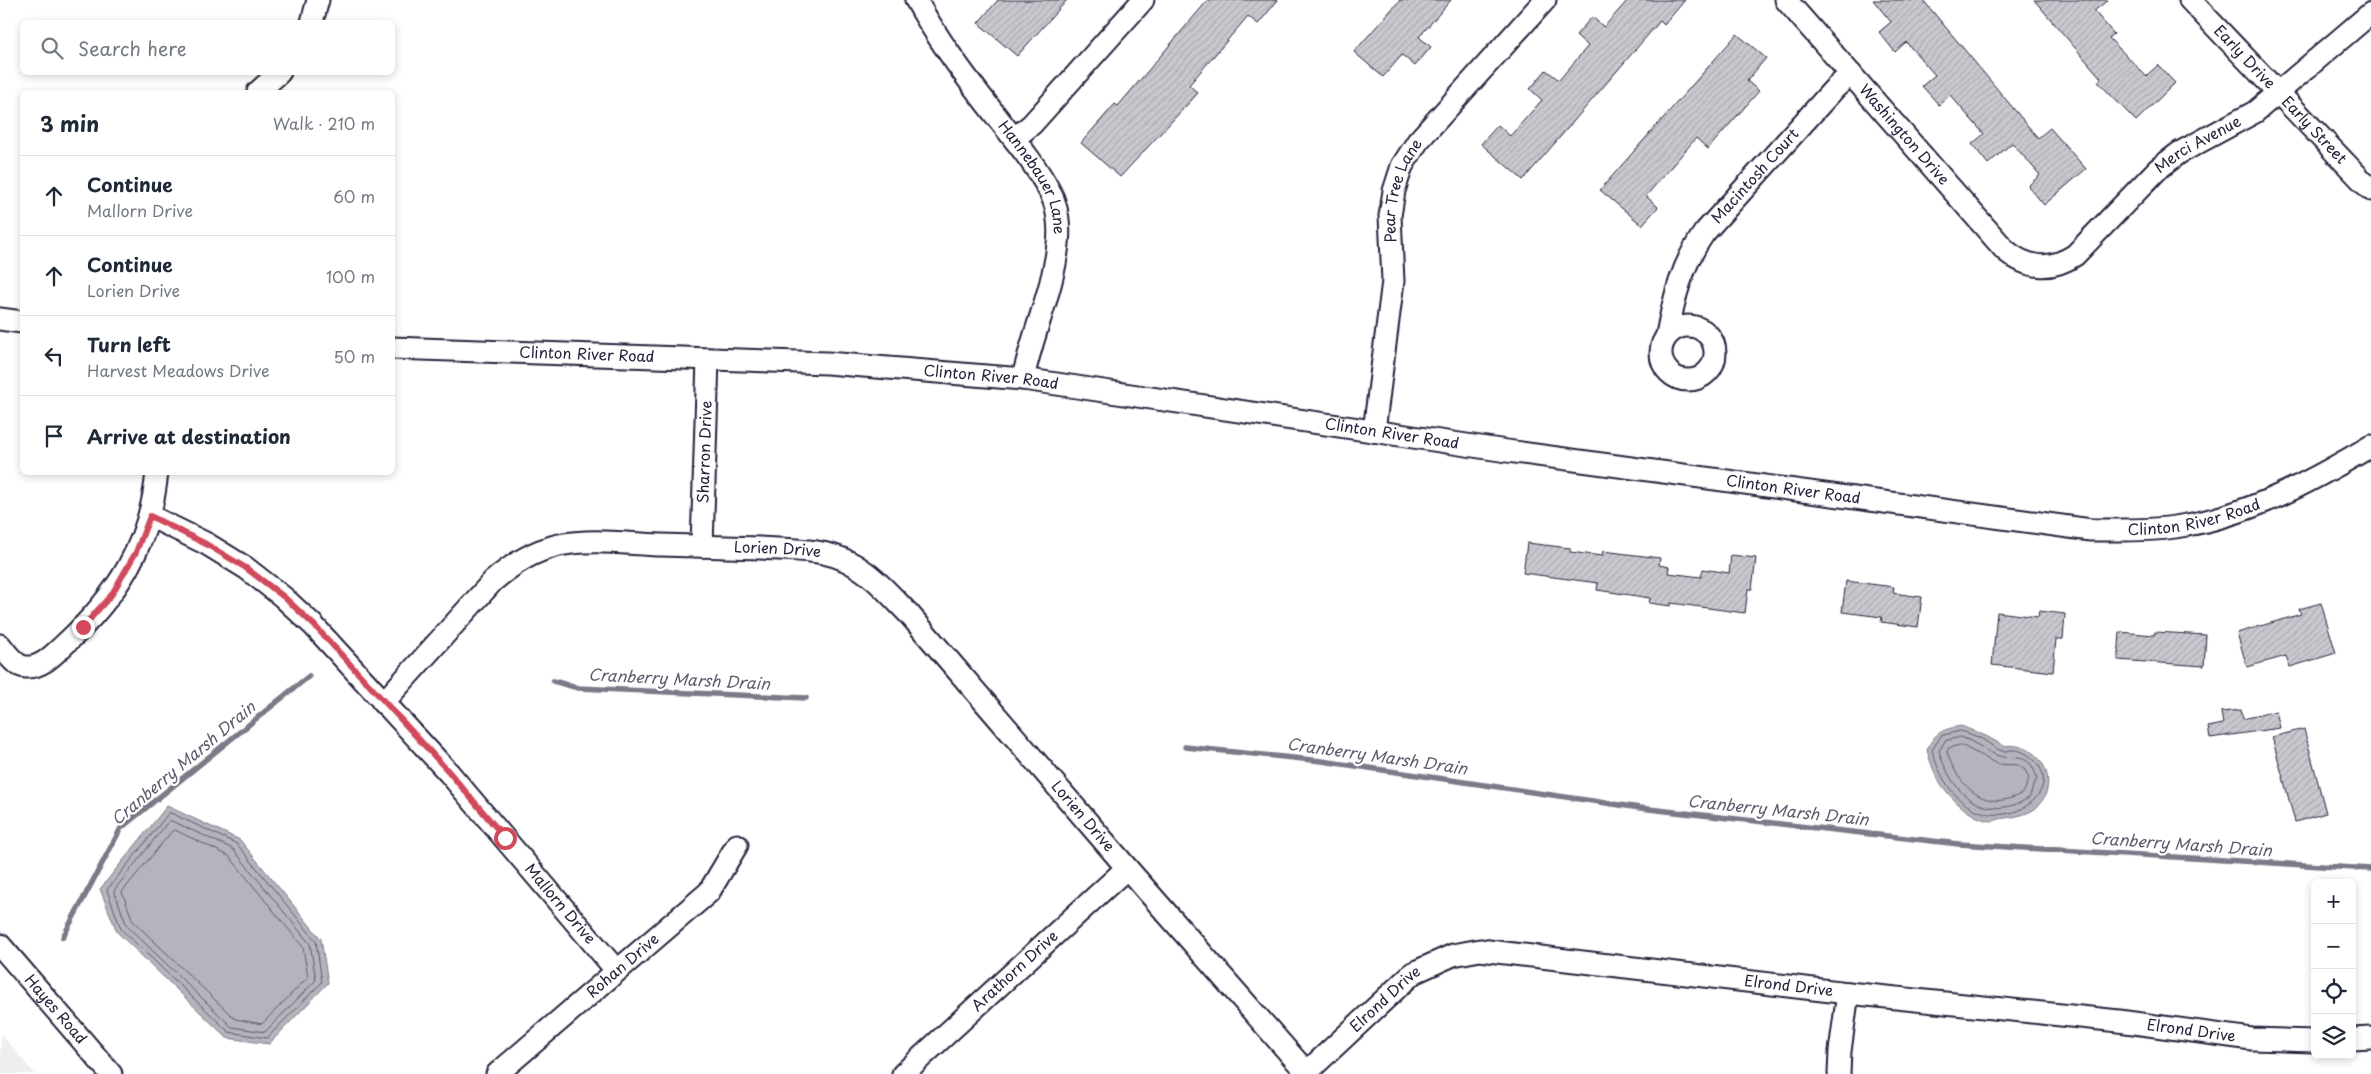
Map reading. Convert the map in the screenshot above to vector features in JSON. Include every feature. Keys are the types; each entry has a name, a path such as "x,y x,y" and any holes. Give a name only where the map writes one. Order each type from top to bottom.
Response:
{"street":[{"path":"313,20 318,0"},
{"name":"Hannebauer Lane","path":"916,0 930,26 1035,166 1051,194 1058,223 1058,243 1053,274 1029,349 1023,379"},
{"path":"1014,138 1032,124 1143,0"},
{"name":"Pear Tree Lane","path":"1374,431 1393,281 1390,216 1394,191 1402,166 1418,141 1545,0"},
{"name":"Washington Drive","path":"1786,0 2005,250 2026,263"},
{"name":"Early Drive","path":"2190,0 2278,94"},
{"name":"Merci Avenue","path":"2026,263 2050,266 2064,262 2099,232 2158,168 2187,149 2255,112 2371,13"},
{"name":"Macintosh Court","path":"1678,289 1690,316 1699,328 1712,339 1715,356 1708,371 1701,377 1692,380 1674,376 1667,370 1661,353 1678,289 1689,255 1704,233 1834,89 1851,74"},
{"path":"260,90 277,75"},
{"name":"Early Street","path":"2278,94 2371,190"},
{"path":"0,319 20,322"},
{"path":"1667,335 1682,326 1699,328"},
{"name":"Clinton River Road","path":"395,348 827,363 1023,379 1586,462 2091,530 2175,527 2212,520 2278,497 2325,473 2371,446"},
{"name":"Sharron Drive","path":"702,546 708,359"},
{"path":"0,645 18,664 26,667 38,665 50,658 83,627 112,594 136,552 150,516 157,475"},
{"path":"150,516 246,568 284,597 314,625 384,703"},
{"name":"Lorien Drive","path":"384,703 493,580 524,558 539,551 560,545 586,542 702,546 798,550 826,554 849,562 874,579 916,621 1127,868 1306,1073"},
{"name":"Mallorn Drive","path":"384,703 449,772 616,970"},
{"name":"Rohan Drive","path":"497,1074 708,892 737,846"},
{"name":"Arathorn Drive","path":"902,1074 1127,868"},
{"name":"Hayes Road","path":"0,945 111,1074"},
{"name":"Elrond Drive","path":"1306,1073 1412,973 1453,955 1480,950 1848,993 2119,1021 2252,1039 2311,1041"},
{"path":"1840,1074 1840,1051 1848,993"},
{"path":"2356,1039 2371,1038"}],"shaded area":[{"path":"1,1034 35,1074 0,1074"}],"water":[{"path":"1961,726 2004,746 2016,746 2027,749 2036,756 2043,764 2048,786 2044,797 2037,807 2022,815 1994,821 1977,817 1952,798 1936,775 1927,750 1933,739 1940,732"},
{"path":"167,806 240,840 321,939 328,983 269,1044 227,1038 117,932 100,889"}],"building":[{"path":"998,0 1067,0 1017,56 978,23"},
{"path":"1208,0 1278,0 1258,24 1248,16 1189,85 1198,93 1120,177 1081,143 1115,104 1118,106"},
{"path":"1400,0 1451,0 1419,37 1431,47 1415,66 1402,55 1383,77 1354,52"},
{"path":"1628,0 1685,0 1664,25 1660,21 1523,180 1481,144 1498,125 1510,136 1542,100 1530,89 1546,70 1559,80 1588,46 1576,35 1592,17 1604,27"},
{"path":"1873,0 1923,0 2038,138 2050,128 2086,169 2044,205 2028,186 2040,175 2012,143 1988,164 1972,144 1984,134 1950,95 1939,105 1922,86 1935,75 1906,42 1895,52 1879,32 1891,22"},
{"path":"2034,0 2108,0 2094,11 2114,34 2109,38 2146,76 2158,65 2175,83 2136,121 2098,82 2101,78"},
{"path":"1737,34 1766,58 1747,81 1759,91 1708,149 1696,138 1646,196 1658,207 1642,225 1600,190"},
{"path":"1527,543 1570,548 1570,552 1602,556 1603,551 1660,558 1659,565 1669,567 1668,573 1701,577 1703,569 1729,573 1731,555 1756,558 1752,589 1748,589 1745,613 1671,603 1671,606 1649,603 1650,598 1597,590 1598,583 1523,573"},
{"path":"1846,581 1894,587 1893,593 1922,597 1918,627 1881,622 1882,617 1842,612"},
{"path":"2321,603 2336,653 2290,667 2286,656 2247,667 2237,633 2301,614 2299,609"},
{"path":"2039,611 2065,614 2063,639 2056,639 2053,672 1992,665 1997,612 2038,617"},
{"path":"2120,632 2154,635 2155,632 2206,635 2204,666 2118,660"},
{"path":"2241,710 2243,719 2276,711 2280,728 2210,738 2208,727 2223,724 2221,712"},
{"path":"2304,729 2326,813 2295,822 2272,737"}],"waterway":[{"name":"Cranberry Marsh Drain","path":"63,937 121,828 309,676"},
{"name":"Cranberry Marsh Drain","path":"553,681 578,688 806,698"},
{"name":"Cranberry Marsh Drain","path":"1185,747 1322,761 1640,808 1959,844 2371,869"}],"route":[{"path":"83,627 112,594 136,552 150,516 206,544 246,568 284,597 314,625 449,772 505,838"}]}
